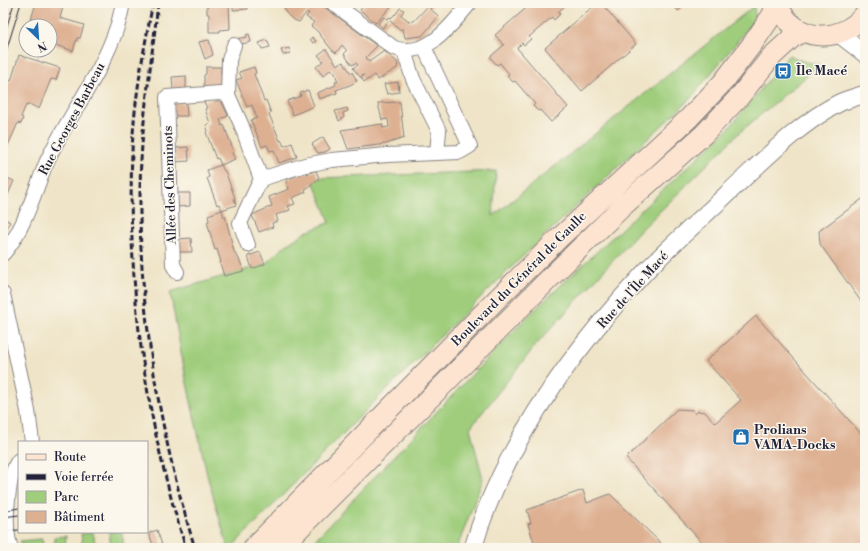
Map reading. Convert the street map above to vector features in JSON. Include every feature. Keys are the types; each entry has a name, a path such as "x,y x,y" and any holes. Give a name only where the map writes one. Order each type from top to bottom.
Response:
{"main road":[{"path":"776,3 788,21 803,32 819,36 838,34 864,20"},
{"name":"Boulevard du Général de Gaulle","path":"266,544 497,299 552,244 689,118 724,81 773,14 776,3"},
{"name":"Boulevard du Général de Gaulle","path":"266,544 513,314 607,222 704,134 740,96 771,57 784,44 803,32"}],"street":[{"name":"Rue Georges Barbeau","path":"3,254 13,240 28,209 47,162 60,135 105,55 117,27 123,3"},
{"path":"333,3 394,48 404,51 424,46 436,39 470,3"},
{"path":"838,34 865,54"},
{"path":"234,45 229,60 228,95 241,124 261,179 240,223 248,245"},
{"path":"261,179 305,165 332,160 460,152 470,146 424,46"},
{"path":"404,51 413,80 440,131 437,153"},
{"name":"Allée des Cheminots","path":"177,272 173,265 167,97 220,93 228,95"},
{"name":"Rue de l'Île Macé","path":"473,548 505,465 540,405 579,349 628,292 645,273 719,202 791,136 806,124 834,106 865,94"},
{"path":"3,294 28,411 32,441"},
{"path":"11,548 7,535 8,495 15,464 18,461"},
{"path":"8,506 18,491"}],"green space":[{"path":"754,6 755,20 690,99 519,260 378,398 231,548 228,548 207,475 186,379 170,292 265,264 286,245 306,232 330,222 314,183 319,178 496,171 493,216"},
{"path":"789,55 803,61 820,65 740,132 638,233 536,345 470,428 483,479 457,548 307,548 526,318 728,129"},
{"path":"93,533 96,548 83,548 81,534"},
{"path":"109,533 122,533 124,548 111,548"},
{"path":"66,536 65,547 70,548 55,548 54,537"},
{"path":"42,539 44,548 22,548 20,541"}],"building":[{"path":"36,3 64,3 60,18 84,25 80,38 77,38 73,51 58,46 58,18 31,18"},
{"path":"209,3 229,3 230,29 220,30 220,32 209,32 209,14 207,14 207,5 209,5"},
{"path":"233,3 248,3 248,9 233,10"},
{"path":"283,3 319,3 377,46 366,57 369,62 384,51 398,63 397,68 378,80 374,75 364,82 361,77 364,75 360,77 353,68 358,65 356,63 352,65 344,54 347,51 342,45 336,53 311,26 314,22 306,17 309,13 307,12 299,22 292,19 286,13"},
{"path":"349,3 358,3 355,7"},
{"path":"366,3 394,3 376,23 360,10"},
{"path":"422,3 434,3 430,9 439,16 422,36 405,38 403,28 401,30 389,20 383,28 378,24 384,17 387,19 390,17 391,18 400,8 404,10 401,15 409,21 408,22 414,21 427,7"},
{"path":"532,3 568,3 558,12 560,14 554,20 552,17 529,37 531,39 524,45 522,43 517,48 568,107 551,122 540,110 538,111 533,106 535,104 515,81 513,82 507,76 509,74 500,63 497,65 490,57 504,45 495,35"},
{"path":"597,3 601,3 636,44 582,91 545,48"},
{"path":"671,3 688,3 678,11"},
{"path":"249,34 251,42 236,45 235,39 247,37 246,35"},
{"path":"312,37 316,41 313,43 310,39"},
{"path":"209,40 213,55 205,59 199,42"},
{"path":"267,40 270,47 262,49 259,43"},
{"path":"289,48 290,53 283,55 281,50"},
{"path":"326,49 337,65 343,62 351,73 352,72 357,81 336,90 337,93 319,99 317,93 336,85 335,82 338,82 335,73 331,69 323,76 316,67 323,61 318,55"},
{"path":"18,58 28,58 60,68 56,80 51,79 39,109 29,104 28,106 26,105 21,117 23,118 21,124 18,123 5,152 8,154 6,159 3,159 3,98 9,80 11,81"},
{"path":"206,67 221,67 221,74 223,74 223,89 204,89 204,75 206,74"},
{"path":"254,67 256,73 254,74 264,101 266,100 271,113 269,114 280,141 281,140 284,146 292,143 297,157 279,163 274,150 270,151 267,145 262,147 251,120 257,118 252,105 247,107 236,80 242,78 239,72"},
{"path":"186,76 186,90 173,90 172,77"},
{"path":"398,82 399,92 387,94 384,84"},
{"path":"308,90 314,106 293,115 287,101 301,96 300,93"},
{"path":"219,96 228,116 220,119 222,126 224,125 234,152 232,153 235,159 221,165 218,158 216,159 206,132 208,131 206,125 210,123 205,109 207,108 204,102"},
{"path":"400,102 404,138 386,144 348,149 341,130 382,124 383,128 389,127 388,119 382,120 378,103"},
{"path":"173,103 186,103 187,116 174,116"},
{"path":"347,108 348,111 343,113 344,117 339,121 335,111"},
{"path":"323,137 330,149 325,152 318,153 312,144"},
{"path":"188,147 189,161 175,162 175,148"},
{"path":"221,165 225,171 235,198 236,205 222,210 219,204 217,205 207,178 209,177 207,170"},
{"path":"316,171 319,178 311,184 311,186 305,189 306,192 292,198 295,204 288,206 290,210 276,215 278,221 272,223 273,227 259,232 252,215 272,206 269,197 289,189 286,180 306,172 307,174"},
{"path":"3,176 14,181 3,206"},
{"path":"176,193 190,193 190,206 177,207"},
{"path":"865,197 865,307 820,244 819,231"},
{"path":"222,210 234,251 244,271 224,276 217,249 215,250 207,222 209,221 208,215"},
{"path":"3,218 10,222 5,232 3,232"},
{"path":"191,238 192,252 178,252 178,239"},
{"path":"260,252 265,264 252,269 248,256"},
{"path":"756,316 865,438 865,548 707,548 626,458 677,409 693,410 695,414 698,411 705,412 715,423 741,400 706,361"},
{"path":"583,490 587,503 610,494 666,548 536,548 528,524 531,523 527,510"},
{"path":"157,530 163,548 154,548 149,533"}],"tram line":[{"path":"3,39 14,3"},
{"path":"3,61 21,3"},
{"path":"3,511 18,508"},
{"path":"3,517 18,515"},
{"path":"3,531 18,530"}],"railway":[{"path":"153,3 140,77 133,133 131,202 136,303 142,353 160,452 186,548"},
{"path":"158,3 146,99 140,172 143,285 154,374 162,418 183,506 195,548"}],"place":[{"name":"Île Macé","path":"783,71"},
{"name":"Prolians VAMA-Docks","path":"741,437"}]}
